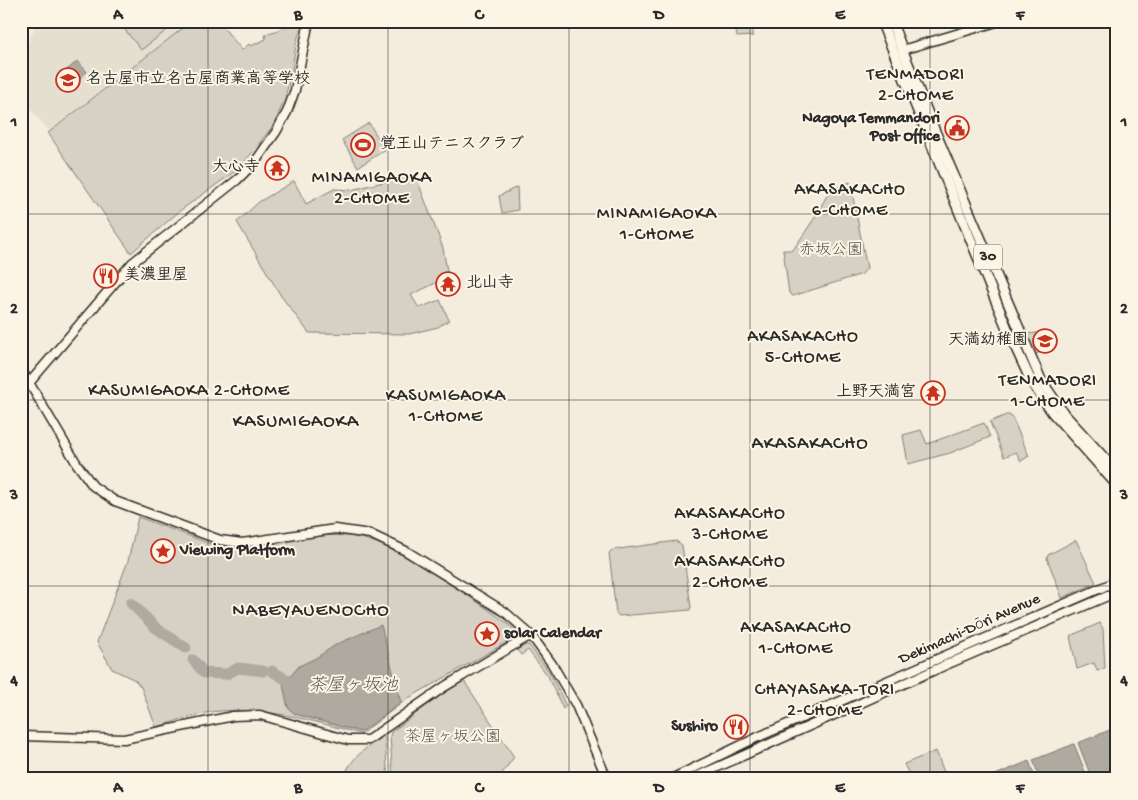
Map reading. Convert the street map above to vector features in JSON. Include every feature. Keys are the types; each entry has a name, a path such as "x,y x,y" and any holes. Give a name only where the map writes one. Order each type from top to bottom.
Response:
{"main road":[{"name":"30","path":"881,21 1031,381 1052,412 1117,485"},
{"name":"30","path":"891,21 948,163 1041,380 1064,414 1117,472"}],"street":[{"path":"21,387 30,382 132,263 237,180 255,162 276,132 287,112 295,90 309,21"},
{"path":"902,50 1000,21"},
{"path":"21,369 77,464 93,486 115,501 220,540 242,543 335,529 370,534 406,551 505,612 531,635 552,664 576,705 607,779"},
{"name":"Dekimachi-Dōri Avenue","path":"671,779 758,737 1117,581"},
{"name":"Dekimachi-Dōri Avenue","path":"691,779 948,664 1117,592"},
{"path":"21,736 124,739 233,716 260,715 348,740 368,740 444,687 531,635"}],"shaded area":[{"name":"名古屋市立名古屋商業高等学校","path":"37,21 192,21 49,131 21,99 21,61"}],"green space":[{"path":"118,21 179,21 141,50"},
{"path":"192,21 218,21 242,50 249,44 251,46 266,39 265,34 279,30 292,21 303,21 296,44 285,98 275,123 241,167 181,210 131,253 48,133"},
{"path":"749,22 753,36 737,37 735,25"},
{"name":"覚王山テニスクラブ","path":"369,123 385,150 358,167 342,140"},
{"path":"415,174 443,248 448,277 411,295 419,308 440,300 449,320 438,327 409,334 309,333 281,296 237,222 259,202 294,181 306,204 334,189 351,190"},
{"name":"赤坂公園","path":"850,182 867,268 862,274 793,296 789,293 783,250 793,250 814,219 830,190"},
{"path":"517,187 518,210 502,213 499,196"},
{"path":"1047,332 1053,344 1035,355 1026,334"},
{"path":"1006,415 1012,417 1029,456 1021,461 1016,452 1004,457 990,422"},
{"path":"984,423 990,437 950,453 908,464 903,435 921,430 927,444"},
{"path":"138,517 219,547 234,549 259,548 305,537 319,536 344,536 368,540 404,556 469,596 517,631 516,637 407,699 361,734 268,712 230,710 211,712 156,727 141,687 135,680 112,669 97,642 128,561"},
{"path":"1076,540 1096,583 1062,598 1047,558 1048,555"},
{"path":"676,541 682,545 690,610 619,616 616,613 609,553 612,550"},
{"path":"1100,623 1103,629 1105,668 1097,671 1094,663 1077,669 1070,636"},
{"path":"525,645 529,645 550,673 566,706 563,709 548,676 528,650 521,655 517,650"},
{"name":"茶屋ヶ坂公園","path":"464,681 514,757 498,779 393,779 391,732"},
{"name":"茶屋ヶ坂公園","path":"383,736 385,737 388,779 343,779 354,759"},
{"path":"936,751 944,772 926,779 911,779 904,764"}],"water":[{"path":"78,61 87,72 68,87 59,76"},
{"name":"茶屋ヶ坂池","path":"381,625 401,703 361,732 295,714 288,708 283,685 299,666 316,658 337,644"},
{"path":"1117,727 1117,779 1092,779 1078,743"},
{"path":"1074,744 1088,779 1040,779 1033,760"},
{"path":"1029,761 1036,779 988,779 988,778"}],"waterway":[{"path":"131,603 156,628 186,648"},
{"path":"193,660 204,673 227,674 238,668 263,671"},
{"path":"272,671 287,680"}],"place":[{"name":"名古屋市立名古屋商業高等学校","path":"68,80"},
{"name":"Nagoya Temmandori Post Office","path":"957,128"},
{"name":"覚王山テニスクラブ","path":"363,145"},
{"name":"大心寺","path":"277,168"},
{"name":"美濃里屋","path":"106,276"},
{"name":"北山寺","path":"448,284"},
{"name":"天満幼稚園","path":"1045,341"},
{"name":"上野天満宮","path":"933,393"},
{"name":"Viewing Platform","path":"163,551"},
{"name":"solar Calendar","path":"487,634"},
{"name":"Sushiro","path":"736,727"}],"district":[{"name":"TENMADORI 2-CHOME","path":"916,85"},
{"name":"MINAMIGAOKA 2-CHOME","path":"372,188"},
{"name":"AKASAKACHO 6-CHOME","path":"850,200"},
{"name":"MINAMIGAOKA 1-CHOME","path":"657,224"},
{"name":"AKASAKACHO 5-CHOME","path":"803,347"},
{"name":"KASUMIGAOKA 2-CHOME","path":"189,391"},
{"name":"TENMADORI 1-CHOME","path":"1048,391"},
{"name":"KASUMIGAOKA 1-CHOME","path":"446,406"},
{"name":"KASUMIGAOKA","path":"296,422"},
{"name":"AKASAKACHO","path":"810,444"},
{"name":"AKASAKACHO 3-CHOME","path":"730,524"},
{"name":"AKASAKACHO 2-CHOME","path":"730,572"},
{"name":"NABEYAUENOCHO","path":"311,611"},
{"name":"AKASAKACHO 1-CHOME","path":"796,638"},
{"name":"CHAYASAKA-TORI 2-CHOME","path":"825,700"}]}
